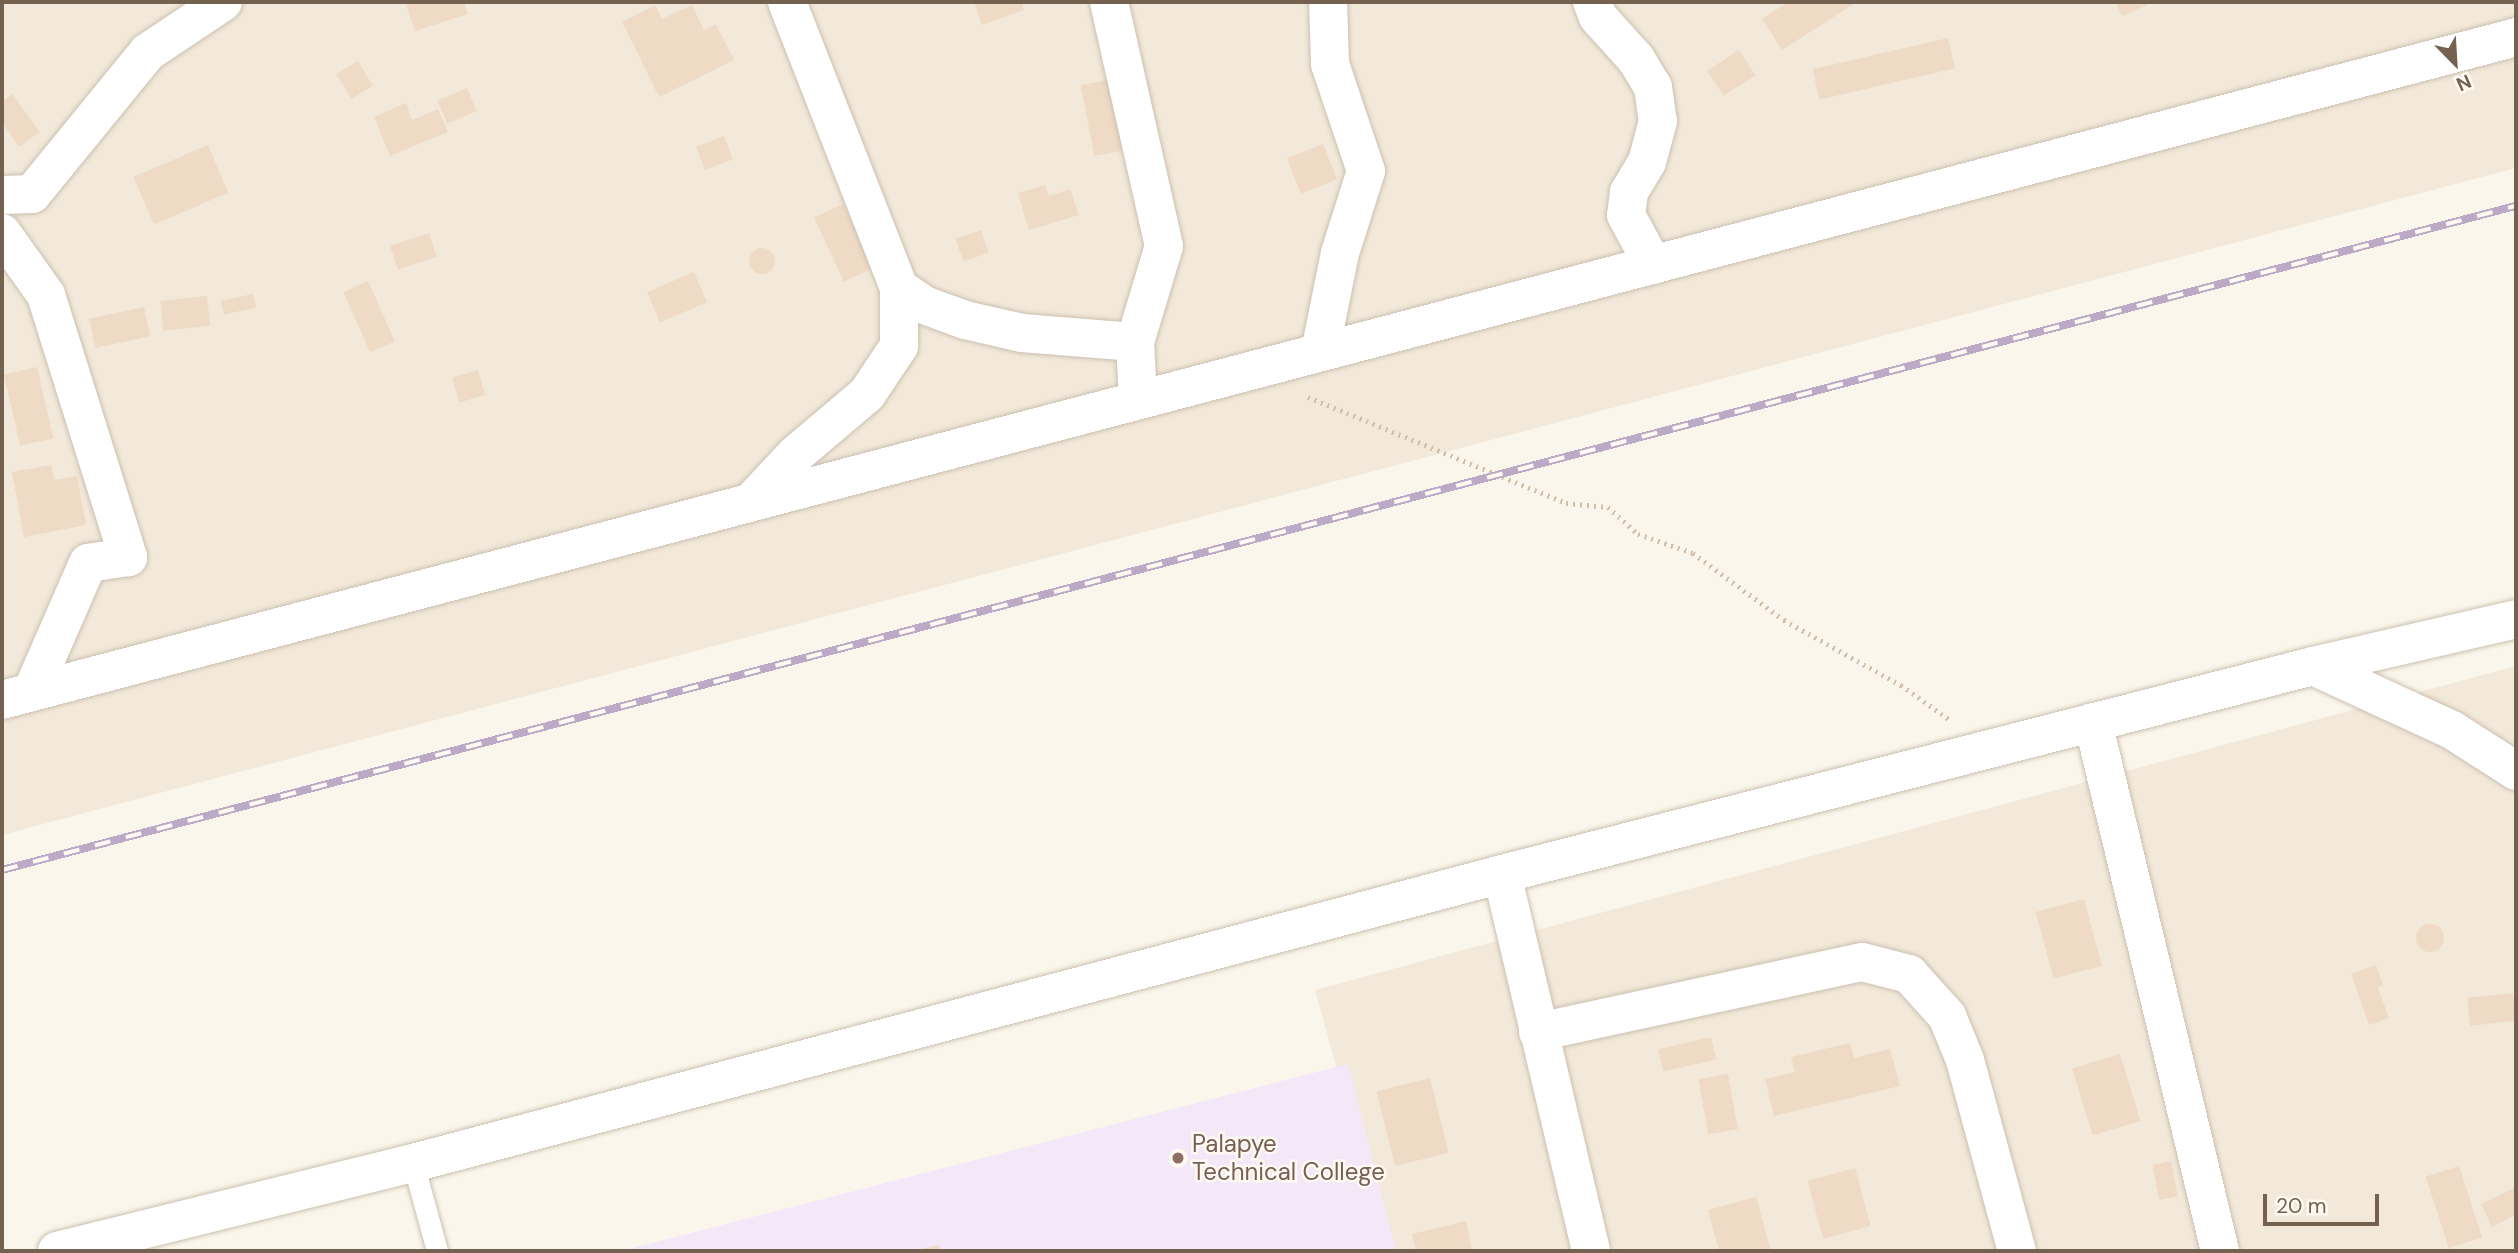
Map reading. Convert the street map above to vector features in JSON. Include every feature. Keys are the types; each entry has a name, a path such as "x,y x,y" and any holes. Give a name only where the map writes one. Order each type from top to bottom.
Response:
{"street":[{"path":"2,195 32,194 148,52 223,2"},
{"path":"751,502 795,456 867,394 899,346 898,288 787,2"},
{"path":"1109,2 1164,246 1135,341 1138,400"},
{"path":"1320,352 1340,253 1366,171 1330,64 1328,2"},
{"path":"1592,2 1598,17 1636,59 1653,87 1658,121 1647,162 1629,192 1626,215 1654,264"},
{"path":"17,696 2516,37"},
{"path":"2,233 46,295 128,557 88,563 17,696"},
{"path":"898,288 924,305 965,320 1022,333 1135,341"},
{"path":"57,1251 413,1163 1502,874 2093,722 2313,666 2516,619"},
{"path":"2313,666 2452,730 2516,771"},
{"path":"2093,722 2220,1251"},
{"path":"1502,874 1591,1251"},
{"path":"1538,1032 1862,961 1909,974 1947,1016 1965,1060 1998,1171 2017,1251"}],"lane":[{"path":"413,1163 437,1251"}],"path":[{"path":"1306,396 1566,503 1608,508 1639,534 1693,552 1784,620 1901,685 1990,749"}],"shaded area":[{"path":"2,2 2516,2 2516,168 2,835"},
{"path":"2516,666 2516,1251 1387,1251 1315,990"},
{"name":"Palapye Technical College","path":"1348,1064 1396,1251 621,1251"}],"building":[{"path":"405,2 464,2 468,14 415,31"},
{"path":"974,2 1021,2 1024,10 982,25"},
{"path":"1788,2 1857,2 1782,50 1762,19"},
{"path":"2115,2 2146,2 2147,5 2122,16"},
{"path":"655,5 662,19 692,5 704,30 716,24 734,60 659,97 622,22"},
{"path":"1948,38 1955,68 1820,99 1813,69"},
{"path":"1739,50 1755,75 1723,96 1707,71"},
{"path":"358,61 373,86 352,99 337,74"},
{"path":"1118,78 1132,149 1094,156 1081,85"},
{"path":"467,88 477,111 447,124 438,101"},
{"path":"12,94 40,132 19,147 2,122 2,102"},
{"path":"406,103 412,120 438,109 448,132 390,156 374,117"},
{"path":"724,136 733,159 705,170 696,147"},
{"path":"1323,144 1337,179 1301,194 1287,159"},
{"path":"208,145 228,193 154,225 133,177"},
{"path":"1045,185 1049,196 1070,189 1079,215 1029,230 1018,193"},
{"path":"843,204 873,268 844,282 814,218"},
{"path":"981,230 989,253 963,261 955,239"},
{"path":"429,233 437,257 398,269 390,246"},
{"path":"762,248 771,252 775,261 771,270 762,274 753,270 749,261 753,252"},
{"path":"694,272 707,302 660,322 647,292"},
{"path":"368,281 395,341 370,352 343,292"},
{"path":"253,294 256,308 224,315 221,301"},
{"path":"207,296 210,326 163,331 160,301"},
{"path":"144,307 150,336 95,348 89,319"},
{"path":"37,367 53,438 20,446 4,375"},
{"path":"478,370 485,395 459,402 452,377"},
{"path":"51,465 54,480 77,476 86,525 24,537 12,472"},
{"path":"2084,899 2102,966 2054,979 2036,912"},
{"path":"2430,924 2440,928 2444,938 2440,948 2430,952 2420,948 2416,938 2420,928"},
{"path":"2376,965 2383,985 2378,988 2389,1018 2369,1025 2351,974"},
{"path":"2513,993 2516,1021 2470,1026 2467,998"},
{"path":"1711,1037 1716,1059 1664,1072 1658,1049"},
{"path":"1850,1043 1854,1058 1890,1049 1900,1086 1774,1116 1765,1079 1795,1072 1791,1057"},
{"path":"2120,1054 2140,1121 2093,1136 2072,1069"},
{"path":"1728,1074 1738,1129 1708,1134 1698,1079"},
{"path":"1430,1078 1449,1153 1395,1166 1377,1091"},
{"path":"2171,1161 2178,1196 2159,1200 2152,1165"},
{"path":"2459,1166 2482,1237 2449,1248 2426,1177"},
{"path":"1855,1168 1871,1226 1823,1239 1808,1181"},
{"path":"2516,1187 2516,1215 2492,1227 2481,1204"},
{"path":"1756,1197 1771,1251 1719,1251 1708,1210"},
{"path":"1466,1221 1472,1251 1416,1251 1412,1234"},
{"path":"939,1245 941,1251 916,1251 916,1250"}],"railway":[{"path":"2,870 2516,206"}],"place":[{"name":"Palapye Technical College","path":"1178,1158"}]}
